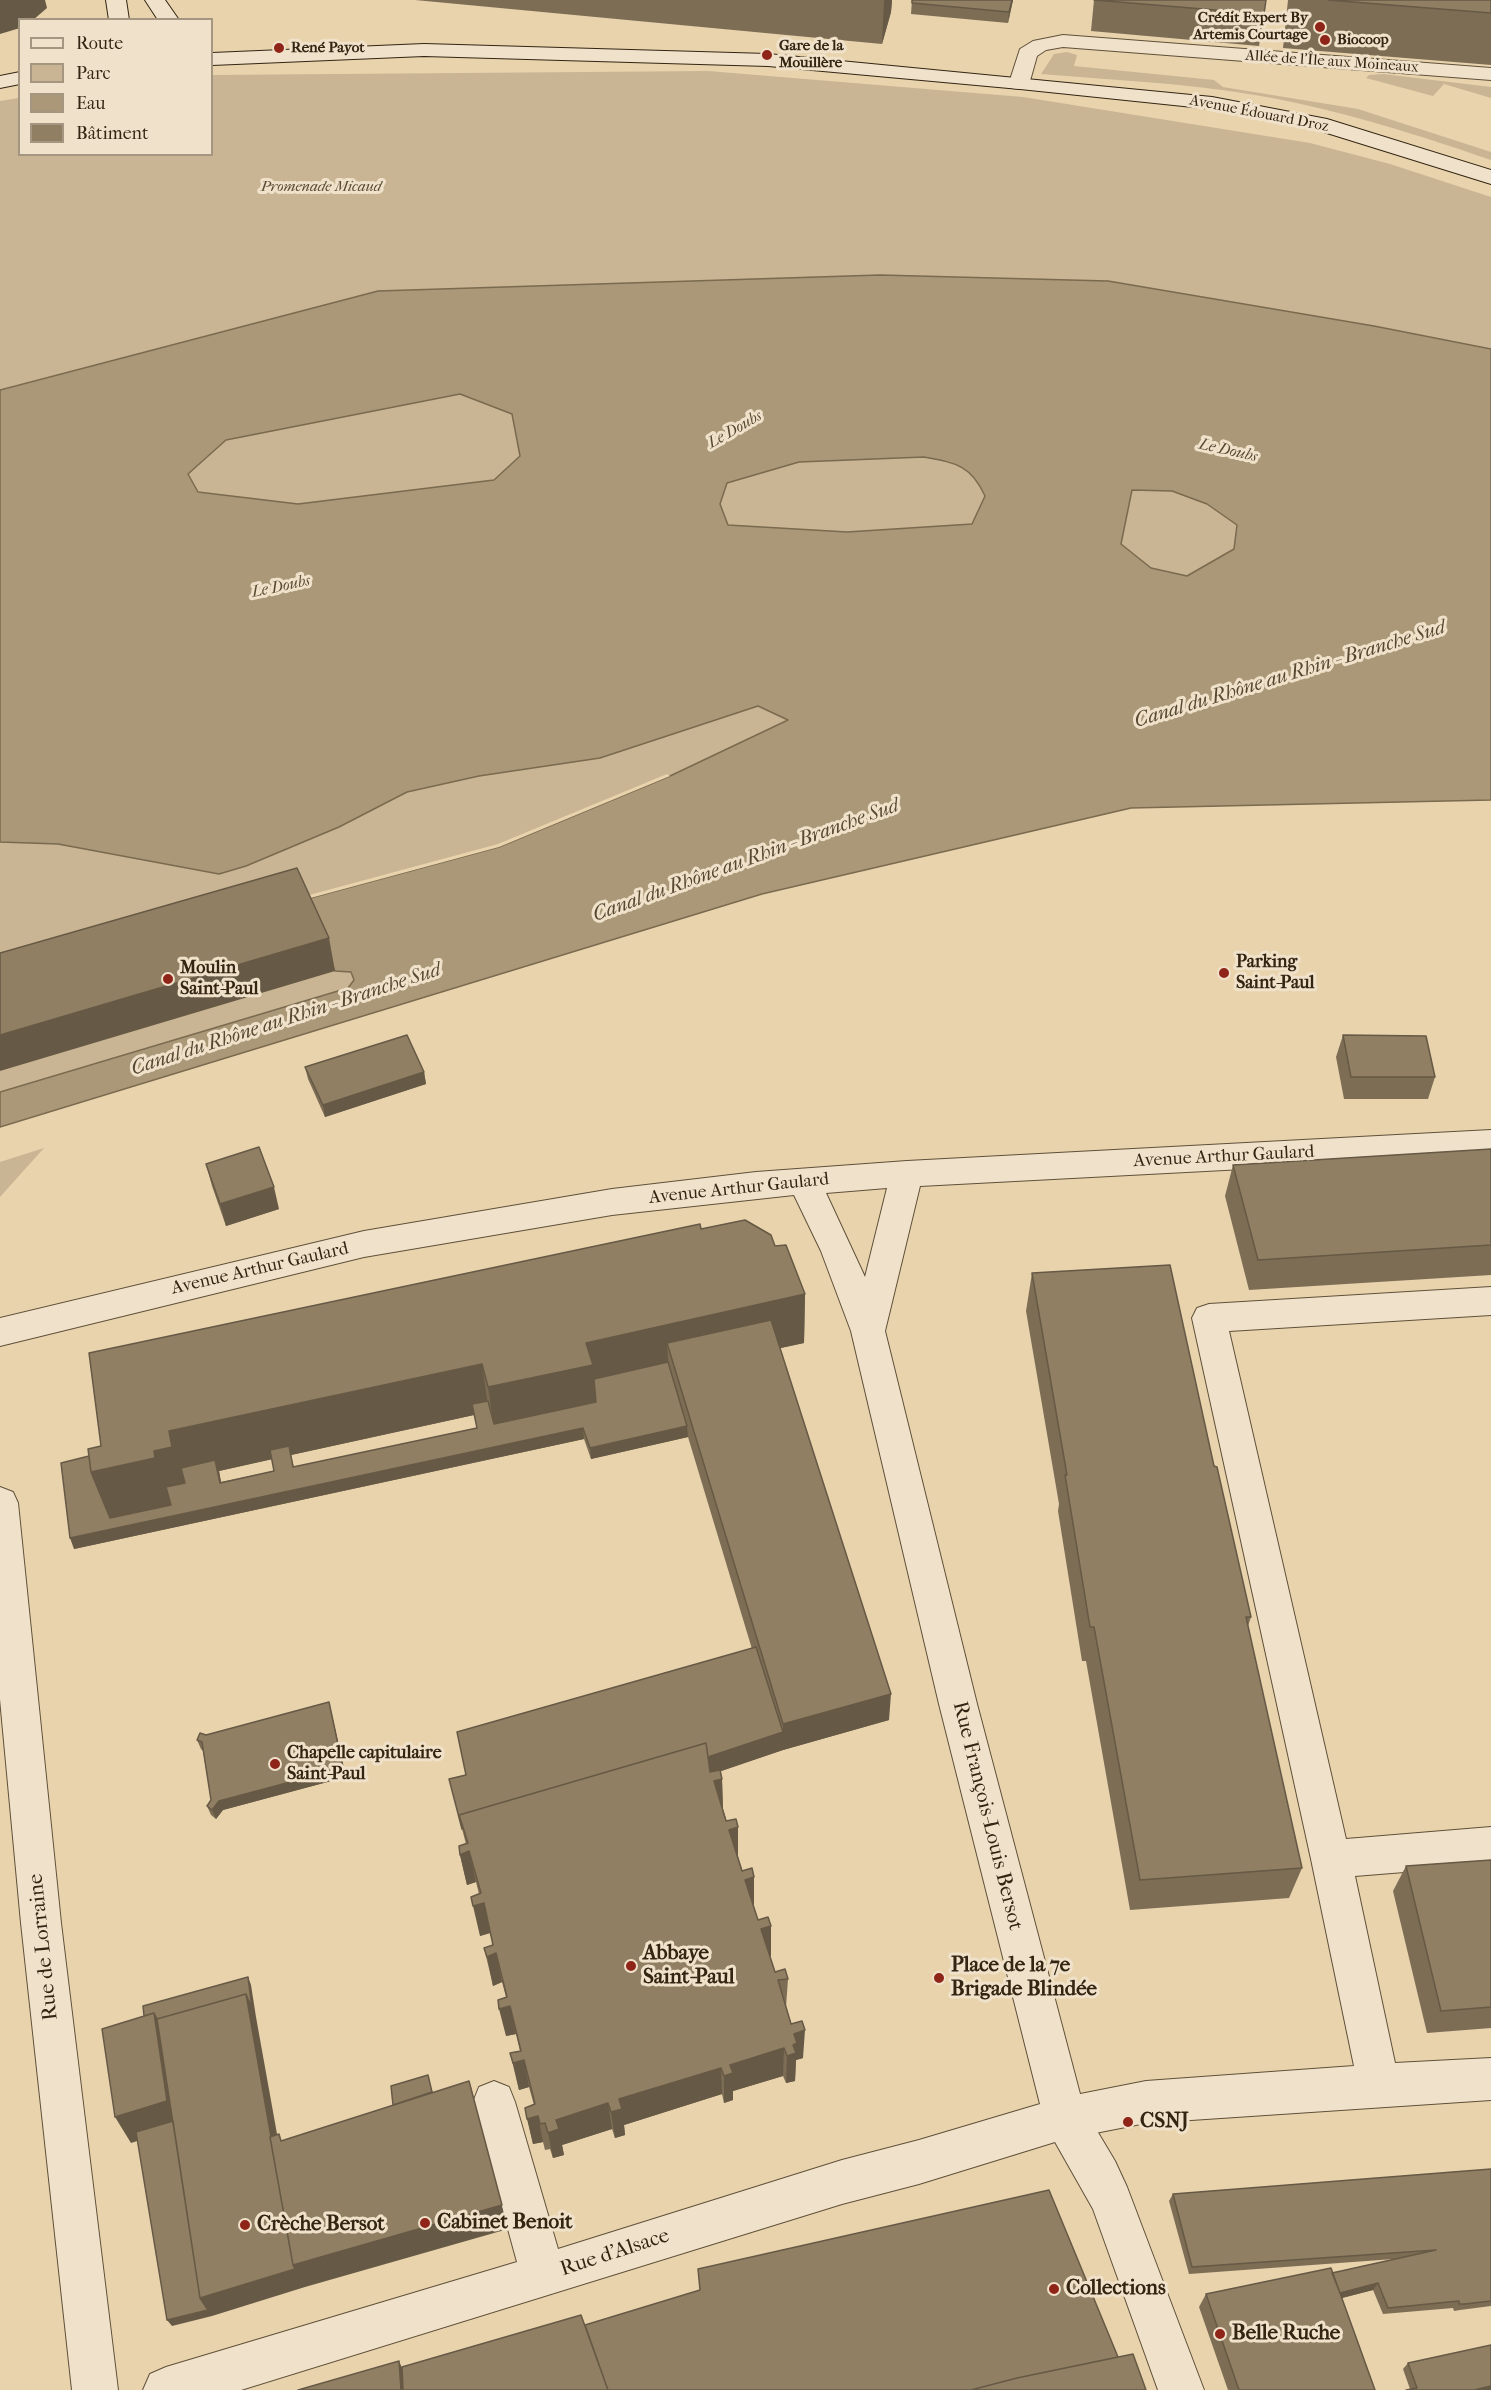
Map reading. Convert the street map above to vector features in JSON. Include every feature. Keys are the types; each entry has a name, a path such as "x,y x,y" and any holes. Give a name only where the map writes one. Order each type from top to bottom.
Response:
{"street":[{"path":"116,0 119,18"},
{"path":"155,0 168,18"},
{"name":"Allée de l'Île aux Moineaux","path":"1020,83 1027,53 1040,45 1063,41 1491,74"},
{"name":"Avenue Édouard Droz","path":"213,59 424,50 768,60 1020,83 1212,103 1268,113 1319,124 1491,177"},
{"path":"213,51 236,58"},
{"path":"0,81 18,78"},
{"name":"Avenue Arthur Gaulard","path":"0,1332 364,1244 612,1202 756,1185 907,1174 1491,1143"},
{"name":"Rue François-Louis Bersot","path":"868,1331 907,1174"},
{"name":"Rue François-Louis Bersot","path":"805,1182 838,1251 868,1331 958,1704 1065,2118 1100,2176 1112,2202 1180,2390"},
{"path":"1379,2085 1331,1859 1209,1318 1491,1301"},
{"name":"Rue de Lorraine","path":"0,1503 40,1923 95,2390"},
{"path":"1331,1859 1491,1846"},
{"name":"Rue d'Alsace","path":"166,2390 543,2276 842,2182 919,2162 1065,2118 1146,2102 1491,2079"},
{"path":"494,2102 543,2276"}],"green space":[{"path":"1067,52 1077,55 1074,66 1214,80 1223,87 1358,109 1491,152 1491,160 1358,118 1256,95 1177,85 1041,74 1054,54"},
{"name":"Promenade Micaud","path":"708,71 1023,97 1310,143 1390,164 1491,197 1491,349 1374,326 1108,281 880,275 378,291 0,390 0,101 18,98 18,156 213,156 213,75"},
{"path":"1383,74 1491,87 1491,98 1444,84 1433,96 1366,78 1369,75"},
{"path":"460,394 512,414 520,456 494,480 298,504 198,492 188,474 226,439"},
{"path":"924,457 961,467 980,486 985,496 973,524 847,532 728,525 720,504 726,483 799,462"},
{"path":"1132,490 1172,491 1207,504 1237,524 1234,549 1187,576 1151,568 1121,545"},
{"path":"758,706 788,720 670,776 341,970 351,972 354,980 348,988 0,1092 0,842 58,844 219,874 246,866 339,827 407,792 479,776 600,758"},
{"path":"44,1148 0,1197 0,1162"}],"water":[{"path":"880,275 1108,281 1374,326 1491,349 1491,800 1131,808 762,894 0,1127 0,1092 348,988 354,980 351,972 335,971 303,900 499,847 670,776 788,720 758,706 600,758 479,776 407,792 339,827 246,866 219,874 58,844 0,842 0,390 378,291","holes":["460,394 512,414 520,456 494,480 298,504 198,492 188,474 226,440","924,457 961,467 974,478 985,496 972,524 847,532 728,525 720,504 727,483 799,462","1132,490 1172,491 1207,504 1237,525 1234,549 1187,576 1151,568 1121,544"]}],"pier":[{"path":"667,774 670,776 499,847 303,900 302,897 498,844"}],"building":[{"path":"912,0 1012,0 1009,12 912,3"},
{"path":"1094,0 1266,0 1264,14"},
{"path":"1328,0 1491,0 1491,13"},
{"path":"297,868 329,938 0,1035 0,953"},
{"path":"407,1035 424,1072 323,1105 305,1067"},
{"path":"1343,1035 1426,1036 1435,1077 1351,1077"},
{"path":"259,1147 274,1187 220,1204 206,1164"},
{"path":"1491,1149 1491,1245 1258,1260 1233,1165"},
{"path":"745,1220 771,1235 775,1246 786,1245 805,1294 586,1343 593,1365 488,1387 482,1364 169,1431 172,1447 154,1451 155,1458 91,1472 88,1449 101,1446 89,1353 700,1224 701,1229"},
{"path":"1170,1265 1214,1466 1217,1467 1251,1617 1246,1617 1302,1868 1140,1880 1094,1627 1090,1627 1065,1475 1067,1475 1032,1273"},
{"path":"771,1320 891,1694 783,1724 667,1343"},
{"path":"668,1362 687,1426 590,1448 583,1428 70,1538 61,1463 89,1456 91,1472 110,1518 171,1505 166,1487 185,1483 181,1468 215,1460 220,1483 274,1471 270,1450 289,1446 293,1467 477,1428 472,1404 488,1401 494,1424 596,1402 594,1379"},
{"path":"756,1647 783,1732 708,1757 706,1743 459,1815 462,1829 449,1779 466,1775 457,1732"},
{"name":"Chapelle capitulaire Saint-Paul","path":"329,1702 343,1768 219,1801 212,1810 207,1806 211,1800 202,1742 197,1740 200,1733 206,1735"},
{"name":"Abbaye Saint-Paul","path":"706,1743 710,1772 720,1770 722,1779 714,1781 726,1821 736,1819 738,1827 729,1830 742,1871 752,1868 754,1877 745,1880 758,1920 768,1917 771,1926 761,1929 775,1972 785,1969 788,1979 778,1980 791,2024 802,2021 805,2030 794,2034 797,2043 793,2045 796,2053 787,2056 784,2048 730,2065 733,2073 724,2076 721,2068 619,2099 622,2109 611,2112 608,2103 556,2120 559,2129 548,2133 545,2123 540,2124 538,2116 527,2119 525,2108 535,2104 524,2060 513,2063 510,2053 521,2051 510,2006 499,2009 498,2000 507,1997 496,1953 487,1957 484,1948 493,1945 484,1903 473,1906 471,1897 481,1893 469,1851 460,1855 459,1846 468,1843 459,1815"},
{"path":"1491,1860 1491,2007 1441,2011 1406,1866"},
{"path":"248,1977 252,2009 246,1994 157,2019 154,2013 144,2016 143,2006"},
{"name":"Crèche Bersot","path":"246,1994 295,2269 200,2298 157,2019"},
{"path":"154,2013 167,2101 115,2117 102,2029"},
{"path":"428,2075 432,2092 393,2105 391,2086"},
{"path":"469,2081 502,2205 293,2265 270,2137 279,2134 281,2141"},
{"path":"173,2121 200,2298 208,2310 167,2320 136,2132"},
{"path":"1491,2169 1491,2301 1465,2304 1459,2304 1459,2301 1388,2308 1378,2283 1340,2293 1332,2273 1436,2250 1192,2267 1173,2194"},
{"path":"1049,2190 1118,2357 971,2390 608,2390 585,2325 700,2290 698,2269"},
{"path":"1331,2268 1375,2390 1239,2390 1206,2294"},
{"path":"581,2315 608,2390 403,2390 402,2367"},
{"path":"1491,2345 1491,2386 1474,2390 1406,2390 1417,2388 1408,2363"},
{"path":"1133,2354 1146,2390 971,2390 1017,2378"},
{"path":"399,2361 401,2390 298,2390"}],"place":[{"name":"Crédit Expert By Artemis Courtage","path":"1320,27"},
{"name":"Biocoop","path":"1325,40"},
{"name":"René Payot","path":"279,48"},
{"name":"Gare de la Mouillère","path":"767,55"},
{"name":"Parking Saint-Paul","path":"1224,973"},
{"name":"Moulin Saint-Paul","path":"168,979"},
{"name":"Chapelle capitulaire Saint-Paul","path":"275,1764"},
{"name":"Abbaye Saint-Paul","path":"631,1966"},
{"name":"Place de la 7e Brigade Blindée","path":"939,1978"},
{"name":"CSNJ","path":"1128,2122"},
{"name":"Cabinet Benoit","path":"425,2223"},
{"name":"Crèche Bersot","path":"245,2225"},
{"name":"Collections","path":"1054,2289"},
{"name":"Belle Ruche","path":"1220,2334"}],"water label":[{"name":"Le Doubs","path":"735,430"},
{"name":"Le Doubs","path":"1228,451"},
{"name":"Le Doubs","path":"281,587"},
{"name":"Canal du Rhône au Rhin - Branche Sud","path":"1290,675"},
{"name":"Canal du Rhône au Rhin - Branche Sud","path":"746,861"},
{"name":"Canal du Rhône au Rhin - Branche Sud","path":"286,1020"}]}
